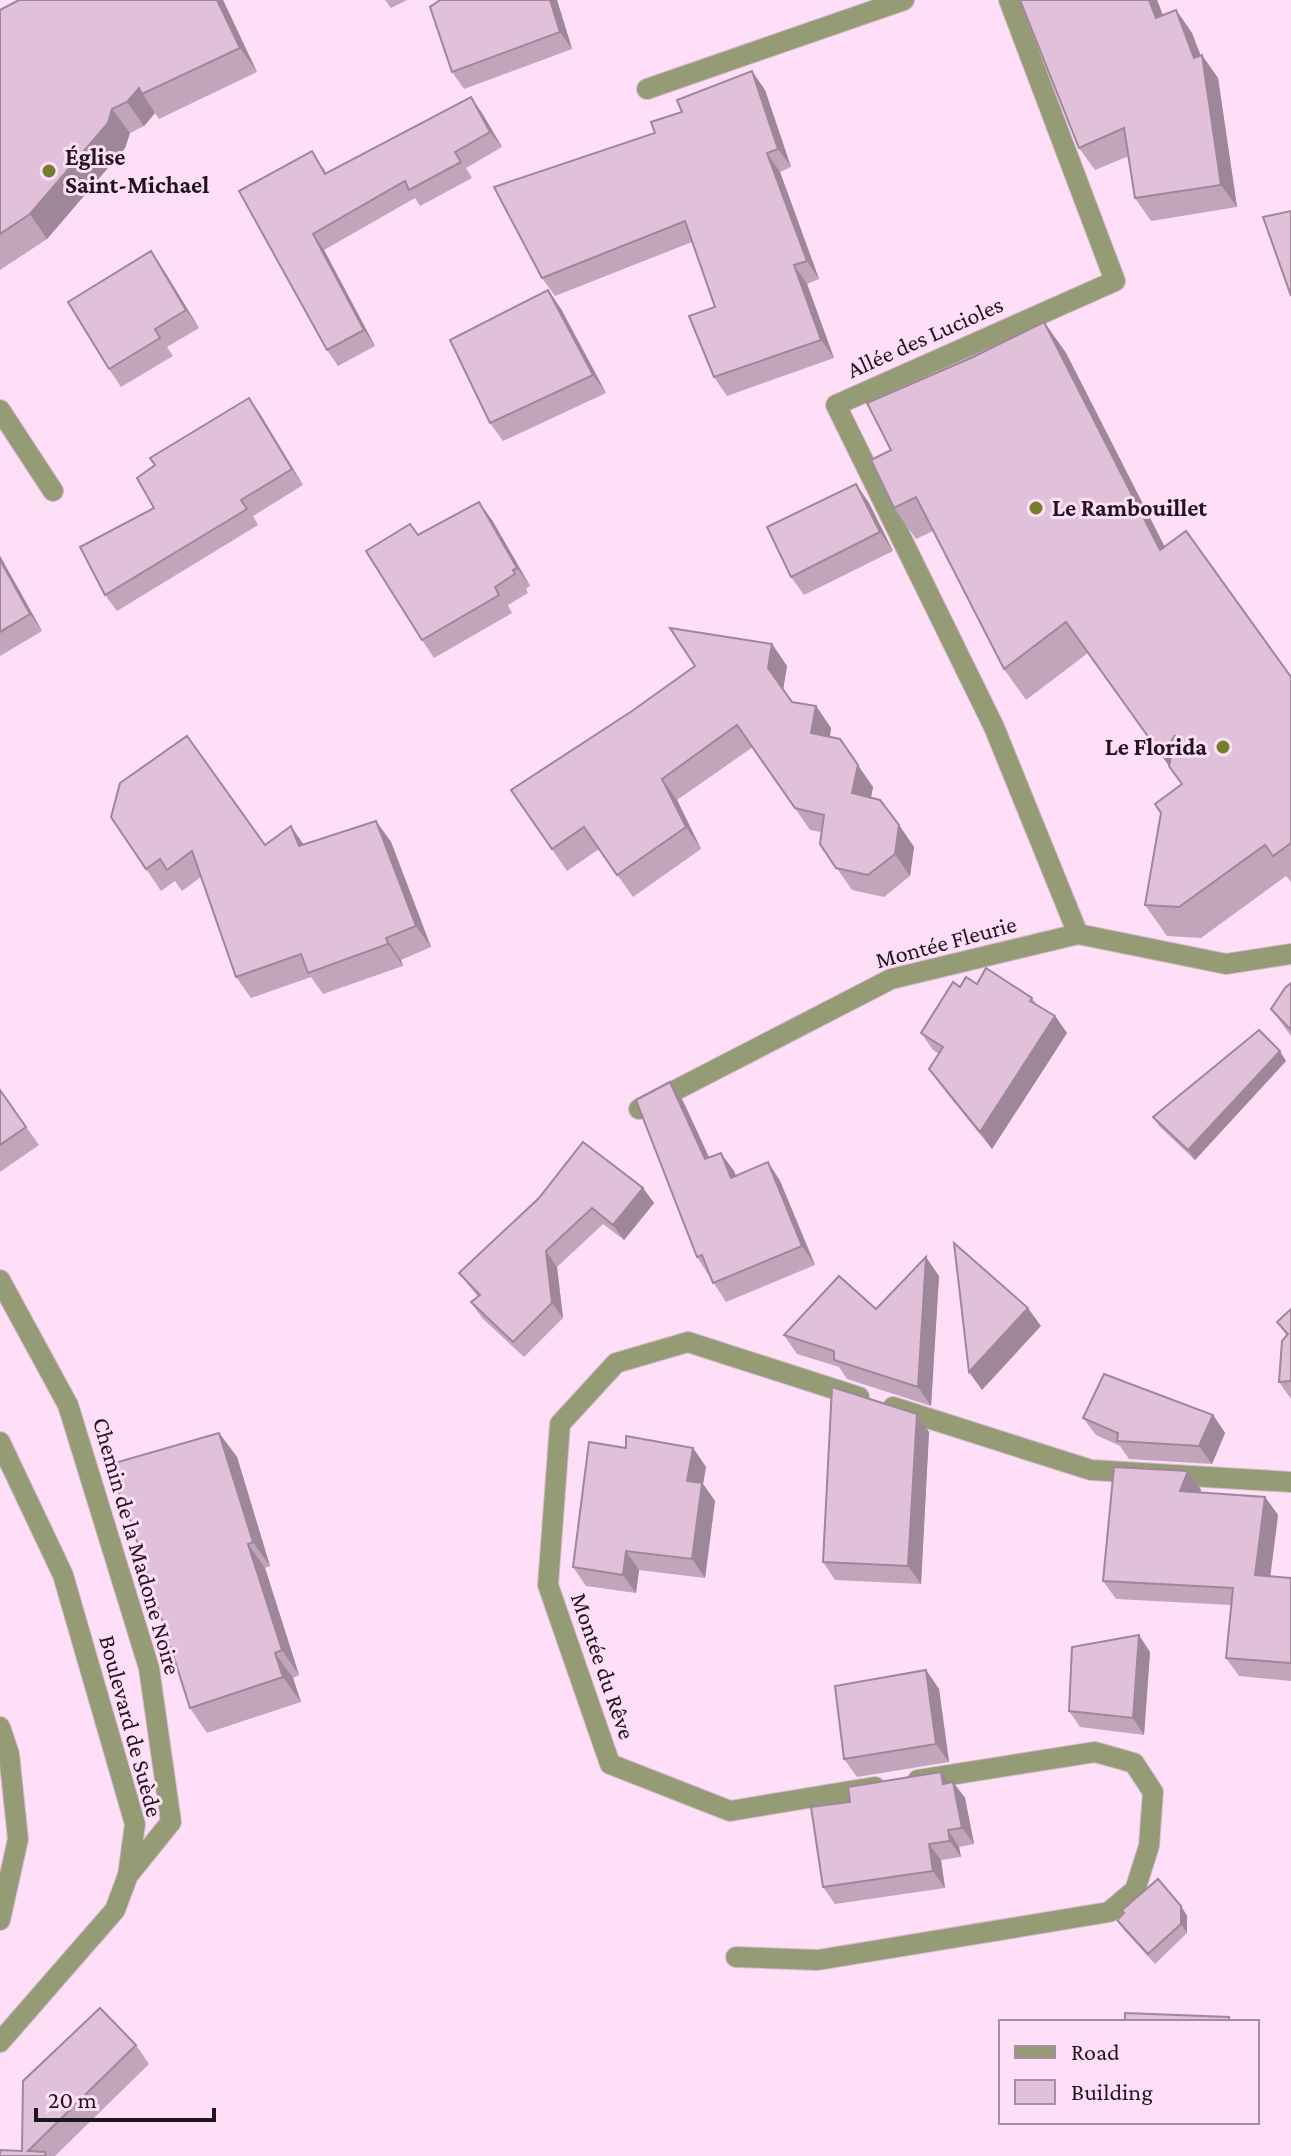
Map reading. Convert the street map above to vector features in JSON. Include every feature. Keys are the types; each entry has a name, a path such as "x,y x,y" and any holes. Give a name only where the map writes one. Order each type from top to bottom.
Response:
{"street":[{"path":"647,89 904,0"},
{"name":"Allée des Lucioles","path":"1009,0 1115,281 836,405 994,727 1078,934"},
{"path":"0,410 53,491"},
{"name":"Montée Fleurie","path":"639,1109 891,979 1078,934 1226,964 1291,954"},
{"name":"Chemin de la Madone Noire","path":"0,1280 68,1405 149,1668 171,1822 128,1875"},
{"name":"Montée du Rêve","path":"736,1957 818,1960 1109,1912 1135,1890 1149,1846 1153,1792 1134,1763 1095,1752 730,1811 610,1764 548,1585 560,1424 616,1363 688,1342 1091,1470 1291,1482"},
{"name":"Boulevard de Suède","path":"0,1442 63,1575 135,1824 128,1875 115,1910 0,2042"},
{"path":"0,1727 9,1754 18,1839 0,1920"}],"building":[{"path":"19,0 217,0 240,48 142,94 139,88 127,102 112,109 108,123 30,214 0,234 0,10"},
{"path":"440,0 550,0 560,32 452,72 430,7"},
{"path":"1020,0 1149,0 1156,18 1176,10 1194,58 1202,55 1221,185 1135,198 1124,128 1079,148"},
{"path":"752,71 778,149 767,153 807,261 794,265 821,340 714,377 689,316 715,307 685,221 542,278 494,187 655,133 651,122 682,112 677,100"},
{"path":"471,97 490,132 455,152 461,162 409,190 405,181 313,234 364,330 327,350 239,191 312,151 325,174"},
{"path":"1291,211 1291,296 1263,217"},
{"path":"151,251 186,310 155,329 160,338 109,369 68,302"},
{"path":"548,290 593,375 490,423 450,340"},
{"path":"1044,322 1160,550 1186,531 1291,677 1291,843 1273,856 1265,845 1179,907 1145,905 1161,813 1155,804 1182,784 1169,766 1175,735 1162,756 1066,622 1004,669 916,497 894,508 871,460 891,450 867,403"},
{"path":"249,398 292,469 241,500 247,509 105,595 80,547 154,508 137,478 155,465 150,458"},
{"path":"856,484 880,532 791,577 767,527"},
{"path":"479,502 517,568 513,570 515,574 495,587 499,595 422,640 366,551 410,524 418,535"},
{"path":"0,560 30,614 0,632"},
{"path":"670,628 772,644 768,668 792,702 816,706 811,733 840,739 858,765 852,793 880,800 899,825 895,854 868,875 836,868 820,844 824,815 795,808 737,725 662,779 686,827 617,875 584,827 552,849 511,790 695,666"},
{"path":"187,736 265,845 291,826 299,846 376,821 416,926 386,938 388,944 308,973 301,954 236,977 192,851 167,870 160,859 146,869 111,817 120,783"},
{"path":"986,968 1055,1016 980,1132 929,1069 943,1047 921,1033 953,982 960,987 966,977 977,984"},
{"path":"1291,983 1291,1030 1271,1009"},
{"path":"1259,1030 1280,1051 1188,1150 1153,1117"},
{"path":"670,1082 705,1159 721,1153 731,1178 768,1162 802,1246 713,1283 702,1255 697,1257 636,1100"},
{"path":"0,1090 26,1127 0,1145"},
{"path":"583,1142 643,1188 613,1225 592,1208 546,1251 552,1303 513,1342 471,1302 480,1295 459,1273 539,1198"},
{"path":"954,1243 1028,1308 969,1372"},
{"path":"926,1257 918,1387 834,1360 834,1351 784,1335 839,1276 876,1309"},
{"path":"1291,1309 1291,1381 1279,1382 1282,1341 1288,1334 1277,1322"},
{"path":"1104,1374 1213,1415 1199,1446 1117,1441 1118,1433 1083,1418"},
{"path":"832,1387 917,1414 908,1566 823,1562"},
{"path":"219,1433 253,1542 248,1544 282,1650 275,1653 283,1677 190,1708 125,1504 104,1466"},
{"path":"626,1436 693,1448 687,1481 702,1483 692,1559 626,1551 623,1575 573,1567 589,1442 626,1448"},
{"path":"1114,1467 1188,1471 1180,1491 1265,1497 1255,1575 1291,1578 1291,1663 1226,1658 1233,1588 1103,1581"},
{"path":"1139,1635 1133,1718 1069,1711 1072,1647"},
{"path":"926,1670 936,1744 844,1759 835,1686"},
{"path":"941,1772 943,1784 953,1782 962,1828 948,1830 950,1841 929,1844 933,1871 823,1887 811,1807 850,1802 848,1787"},
{"path":"1158,1879 1181,1906 1181,1924 1148,1954 1117,1920 1124,1913 1122,1910"},
{"path":"100,2008 136,2045 28,2151 45,2152 46,2156 0,2156 0,2150 22,2151 23,2081"},
{"path":"1125,2013 1229,2017 1229,2020 1125,2020"}],"place":[{"name":"Église Saint-Michael","path":"49,171"},
{"name":"Le Rambouillet","path":"1036,508"},
{"name":"Le Florida","path":"1223,747"}]}
